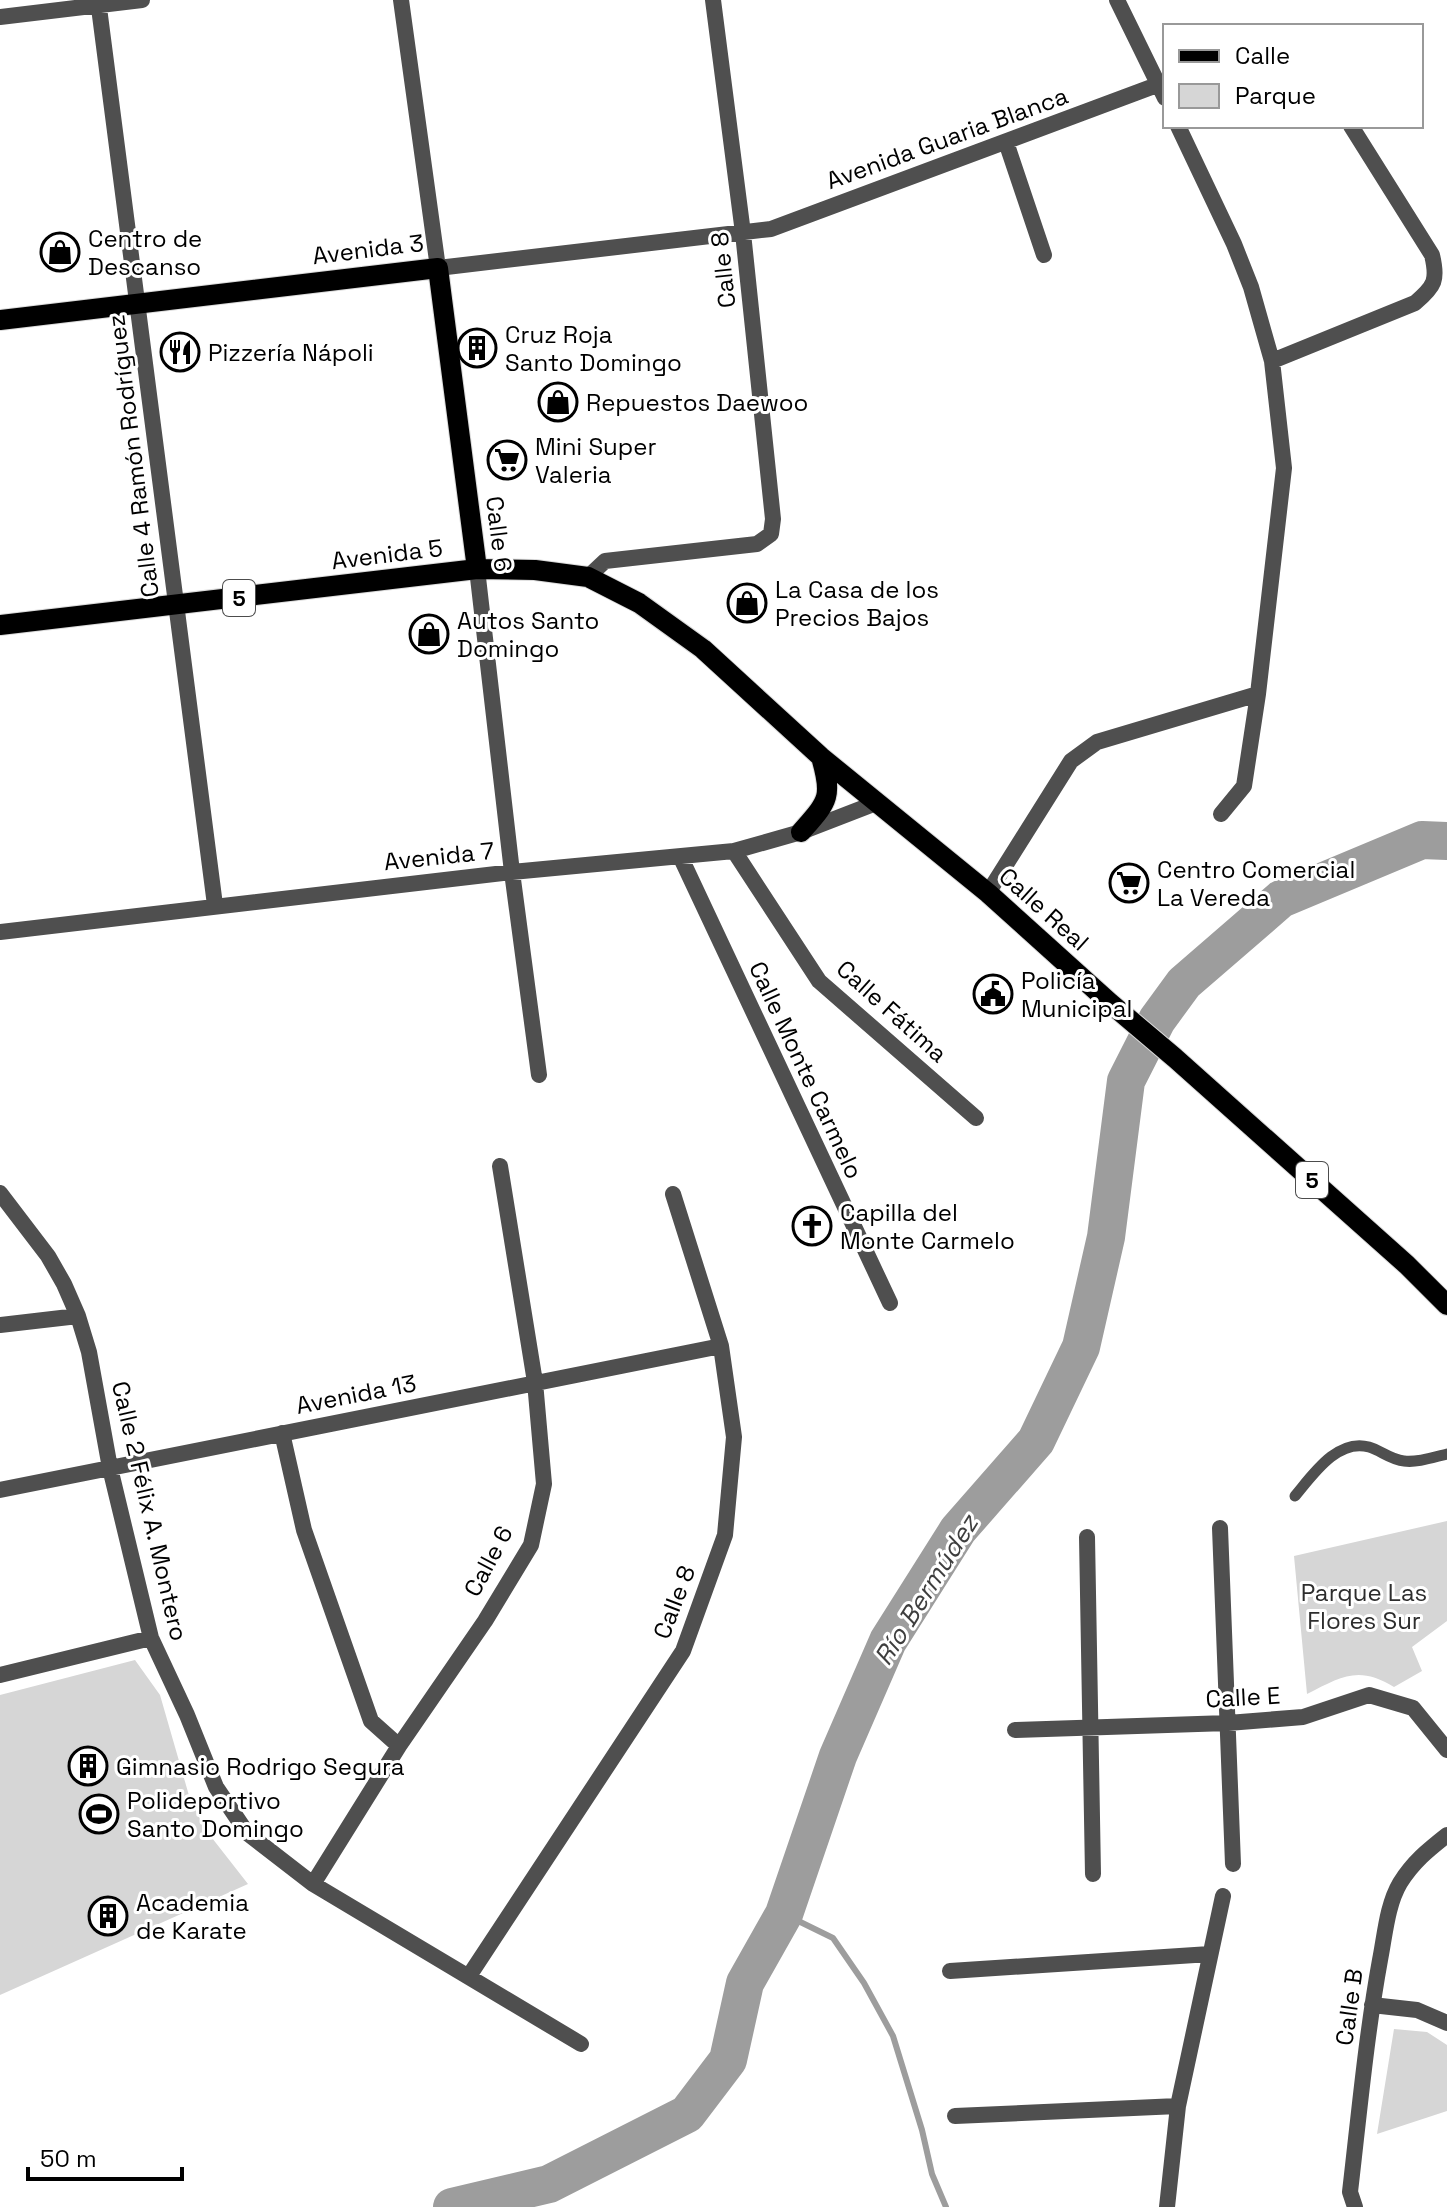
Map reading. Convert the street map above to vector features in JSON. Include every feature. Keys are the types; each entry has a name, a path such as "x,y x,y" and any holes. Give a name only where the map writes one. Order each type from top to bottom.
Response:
{"main road":[{"name":"Avenida 3","path":"0,320 438,268"},
{"name":"Calle 6","path":"438,268 477,569"},
{"name":"Avenida 5","path":"0,625 477,569 535,570 588,577"},
{"name":"Calle Real","path":"588,577 639,603 703,649 821,757 988,893 1407,1265 1447,1305"},
{"path":"801,832 823,807 827,797 828,781 821,757"}],"street":[{"path":"0,17 99,2 142,0"},
{"name":"Calle 6","path":"401,0 438,268"},
{"name":"Calle 8","path":"588,577 605,561 757,544 771,534 773,519 743,233 713,0"},
{"path":"1117,0 1163,88"},
{"name":"Calle 4 Ramón Rodríguez","path":"99,2 215,905"},
{"name":"Avenida Guaria Blanca","path":"743,233 771,229 1163,88"},
{"path":"1179,128 1251,287 1272,361 1284,468 1258,694 1244,786 1221,814"},
{"path":"1272,361 1415,303 1432,289 1436,271 1432,255 1352,128"},
{"path":"1006,142 1044,255"},
{"name":"Avenida 3","path":"438,268 743,233"},
{"name":"Calle 6","path":"477,569 539,1075"},
{"path":"988,893 1071,761 1097,742 1258,694"},
{"name":"Avenida 7","path":"0,932 512,872 734,851 801,832 876,803"},
{"name":"Calle Fátima","path":"734,851 819,981 976,1118"},
{"name":"Calle Monte Carmelo","path":"681,858 890,1303"},
{"name":"Calle 6","path":"313,1884 399,1746 485,1621 531,1545 544,1484 535,1382 500,1166"},
{"name":"Calle 2 Félix A. Montero","path":"0,1193 48,1256 78,1316 89,1352 110,1468 151,1638 216,1787 247,1833 313,1884 581,2044"},
{"name":"Calle 8","path":"469,1976 683,1651 725,1535 734,1437 721,1346 673,1194"},
{"path":"0,1325 78,1316"},
{"name":"Avenida 13","path":"0,1490 721,1346"},
{"path":"282,1433 304,1530 371,1721 399,1746"},
{"path":"1220,1528 1233,1864"},
{"path":"1087,1537 1093,1874"},
{"path":"0,1675 151,1638"},
{"name":"Calle E","path":"1015,1730 1228,1723 1303,1717 1369,1695 1413,1708 1447,1750"},
{"name":"Calle B","path":"1355,2207 1350,2192 1372,2005 1388,1916 1398,1886 1418,1858 1447,1835"},
{"path":"1167,2207 1178,2106 1223,1896"},
{"path":"950,1971 1210,1954"},
{"path":"1372,2005 1417,2010 1447,2023"},
{"path":"955,2116 1178,2106"}],"lane":[{"path":"1295,1496 1321,1467 1337,1453 1352,1446 1367,1446 1406,1462 1447,1454"}],"green space":[{"name":"Parque Las Flores Sur","path":"1447,1521 1447,1621 1412,1647 1422,1671 1394,1687 1360,1675 1340,1679 1307,1694 1294,1556"},
{"name":"Polideportivo Santo Domingo","path":"135,1660 160,1695 190,1799 205,1829 248,1884 0,1995 0,1695"},
{"path":"1394,2029 1427,2032 1447,2045 1447,2111 1377,2134"}],"waterway":[{"name":"Río Bermúdez","path":"452,2207 549,2184 687,2114 728,2060 745,1983 784,1914 838,1756 888,1641 958,1530 1036,1441 1081,1347 1106,1237 1126,1081 1157,1020 1184,983 1281,899 1422,840 1447,841"},
{"path":"784,1914 833,1938 864,1983 893,2036 932,2174 946,2207"}],"place":[{"name":"Centro de Descanso","path":"60,252"},
{"name":"Cruz Roja Santo Domingo","path":"477,348"},
{"name":"Pizzería Nápoli","path":"180,352"},
{"name":"Repuestos Daewoo","path":"558,402"},
{"name":"Mini Super Valeria","path":"507,460"},
{"name":"La Casa de los Precios Bajos","path":"747,603"},
{"name":"Autos Santo Domingo","path":"429,634"},
{"name":"Centro Comercial La Vereda","path":"1129,883"},
{"name":"Policía Municipal","path":"993,994"},
{"name":"Capilla del Monte Carmelo","path":"812,1226"},
{"name":"Gimnasio Rodrigo Segura","path":"88,1766"},
{"name":"Polideportivo Santo Domingo","path":"99,1814"},
{"name":"Academia de Karate","path":"108,1916"}]}
